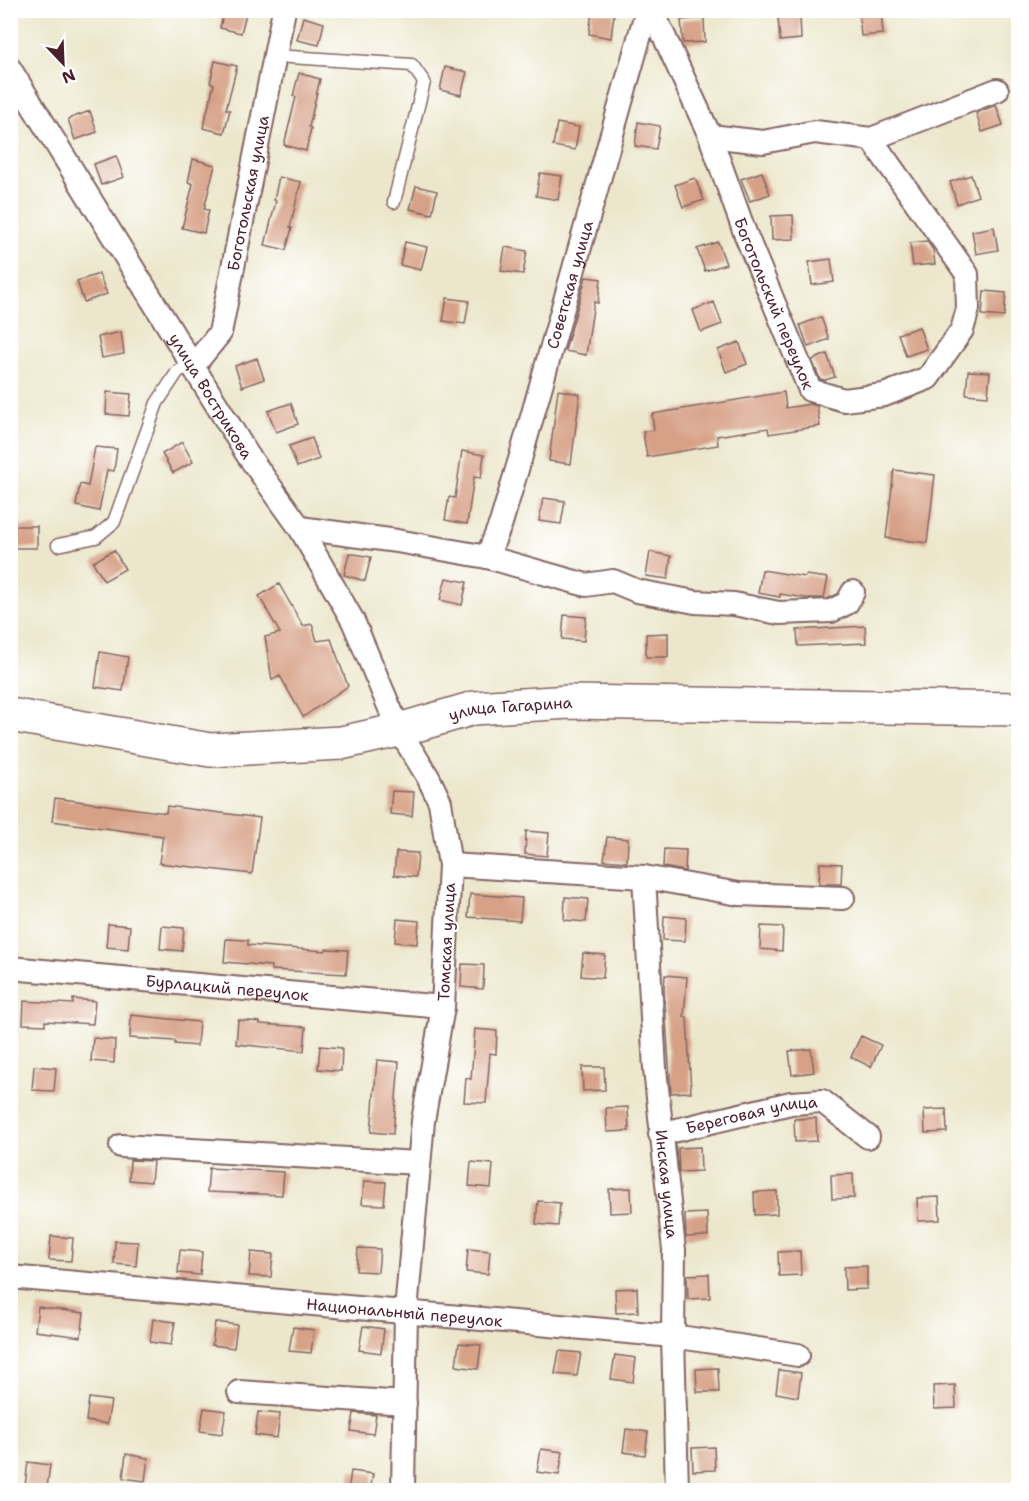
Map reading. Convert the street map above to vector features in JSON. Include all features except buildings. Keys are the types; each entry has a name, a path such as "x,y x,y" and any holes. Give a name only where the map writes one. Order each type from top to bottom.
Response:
{"main road":[{"name":"улица Гагарина","path":"10,715 210,750 341,743 399,730 474,708 570,702 1018,709"}],"street":[{"name":"Боготольская улица","path":"194,365 220,333 284,10"},
{"name":"Советская улица","path":"487,557 501,523 521,456 647,10"},
{"name":"Боготольский переулок","path":"652,10 710,136 745,233 810,390 844,400 884,395 928,378 962,330 968,309 967,274 871,139"},
{"name":"улица Вострикова","path":"10,69 247,454 300,528 353,621 399,730"},
{"path":"710,136 763,142 815,132 871,139 997,90"},
{"path":"300,528 397,541 487,557 586,585 613,581 637,591 695,602 734,604 779,613 831,611 846,603 853,592"},
{"name":"Томская улица","path":"399,730 428,777 440,802 450,865 443,1006 423,1121 406,1311 403,1491"},
{"path":"450,865 644,877 739,894 843,898"},
{"name":"Инская улица","path":"644,877 660,1134 674,1251 673,1336 677,1491"},
{"name":"Бурлацкий переулок","path":"10,968 443,1006"},
{"name":"Береговая улица","path":"660,1134 791,1103 822,1101 868,1137"},
{"path":"121,1146 419,1163"},
{"name":"Национальный переулок","path":"10,1277 673,1336 798,1355"},
{"path":"239,1392 405,1403"}],"lane":[{"path":"275,56 412,65 424,82 394,202"},
{"path":"58,545 96,537 114,522 157,403 178,371 194,365"}]}
